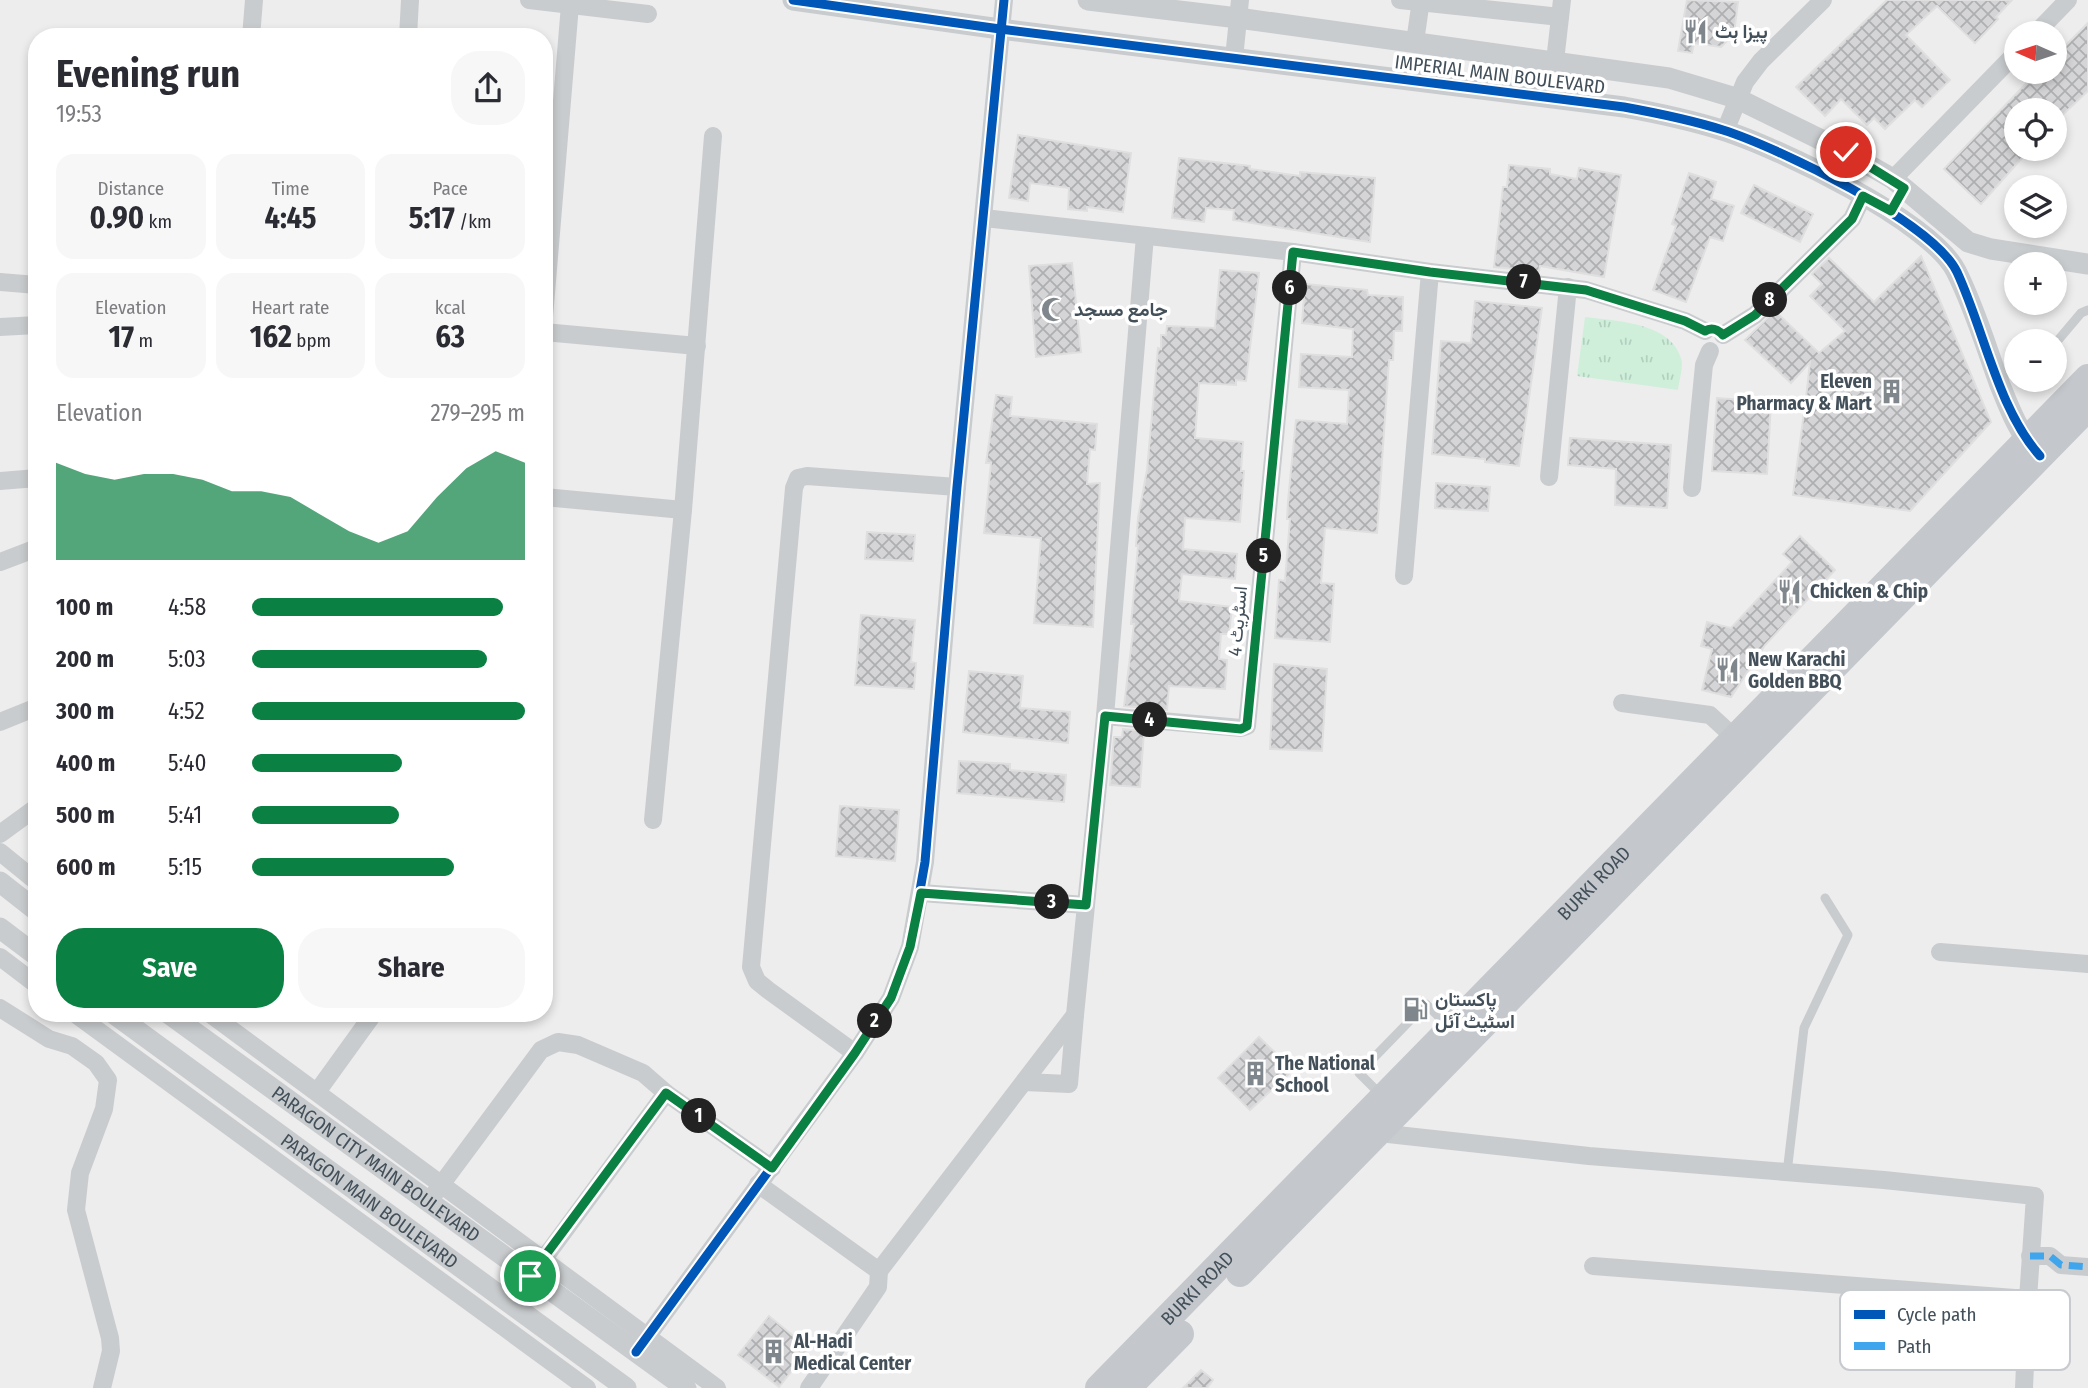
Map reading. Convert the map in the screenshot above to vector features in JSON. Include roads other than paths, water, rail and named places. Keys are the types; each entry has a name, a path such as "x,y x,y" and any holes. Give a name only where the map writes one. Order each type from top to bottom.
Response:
{"main road":[{"name":"BURKI ROAD","path":"1127,1388 1379,1133 2033,448 2088,378"},
{"name":"BURKI ROAD","path":"1099,1388 1735,738 2033,448 2088,407"}],"street":[{"path":"252,28 254,0"},
{"path":"409,28 411,0"},
{"path":"529,0 648,14"},
{"name":"IMPERIAL MAIN BOULEVARD","path":"793,0 1000,29 1624,107 1725,131 1792,159 1891,211 1937,245 1956,269 2008,406 2033,448"},
{"path":"717,1388 641,1344 855,1053 891,998 910,947 921,893 1004,0"},
{"path":"1088,0 1239,9 1415,42 1669,78 1736,98 1846,152 1899,184 1958,236 1975,245 2088,264"},
{"path":"1400,0 1561,8 1555,61"},
{"path":"1725,131 1736,98 1745,82 1761,61 1822,0"},
{"path":"2048,21 2068,0"},
{"path":"1415,42 1420,1"},
{"path":"553,209 570,5"},
{"path":"1234,58 1239,9"},
{"path":"1891,211 1899,184 2004,66"},
{"path":"653,820 683,510 713,136"},
{"path":"1692,488 1704,365 1710,351 1701,342 1714,333 1755,315 1852,219 1863,196"},
{"path":"984,218 1293,252 1430,272 1568,287 1586,290 1685,321 1714,333"},
{"path":"1024,1082 1069,1084 1105,716 1145,236"},
{"name":"اسٹریٹ 4","path":"1105,716 1241,729 1247,726 1293,252"},
{"path":"1404,576 1430,272"},
{"path":"0,282 28,284"},
{"path":"1549,477 1568,287"},
{"path":"0,327 28,325"},
{"path":"553,333 697,346"},
{"path":"855,1053 757,981 751,967 794,488 797,478 807,476 957,487"},
{"path":"0,481 28,479"},
{"path":"553,498 683,510"},
{"path":"0,562 28,551"},
{"path":"1622,703 1710,715 1735,738"},
{"path":"0,722 28,711"},
{"path":"0,834 28,814"},
{"path":"0,852 28,875"},
{"path":"0,882 28,904"},
{"path":"921,893 1086,905"},
{"path":"0,928 28,949"},
{"path":"1941,952 2088,964"},
{"path":"0,957 28,978"},
{"path":"0,1008 49,1039 72,1046 96,1063 108,1080 104,1109 80,1173 76,1199 76,1210 110,1338 111,1351 102,1388"},
{"path":"810,1388 878,1287 879,1271 1074,1015"},
{"path":"72,1046 84,1022"},
{"path":"93,1022 587,1388"},
{"name":"PARAGON MAIN BOULEVARD","path":"125,1022 626,1388"},
{"name":"PARAGON CITY MAIN BOULEVARD","path":"179,1022 428,1203 537,1268 641,1344 686,1388"},
{"path":"221,1022 441,1184 537,1268 666,1093"},
{"path":"317,1091 367,1022"},
{"path":"428,1203 541,1050 558,1042 578,1045 643,1073 666,1093 772,1168"},
{"path":"1379,1133 1589,1156 1884,1180 2035,1196 2028,1290"},
{"path":"758,1184 879,1271"},
{"path":"2030,1255 2050,1256 2062,1265 2088,1267"},
{"path":"1594,1266 1910,1290"},
{"path":"2024,1388 2025,1370"}],"lane":[{"path":"2067,330 2081,313 2088,310"},
{"path":"1787,1173 1804,1028 1848,935 1825,898"}],"place":[{"name":"پیزا ہٹ","path":"1695,31"},
{"name":"جامع مسجد","path":"1054,309"},
{"name":"Eleven Pharmacy & Mart","path":"1892,392"},
{"name":"Chicken & Chip","path":"1790,591"},
{"name":"New Karachi Golden BBQ","path":"1728,670"},
{"name":"پاکستان اسٹیٹ آئل","path":"1415,1010"},
{"name":"The National School","path":"1255,1074"},
{"name":"Al-Hadi Medical Center","path":"774,1352"}]}
